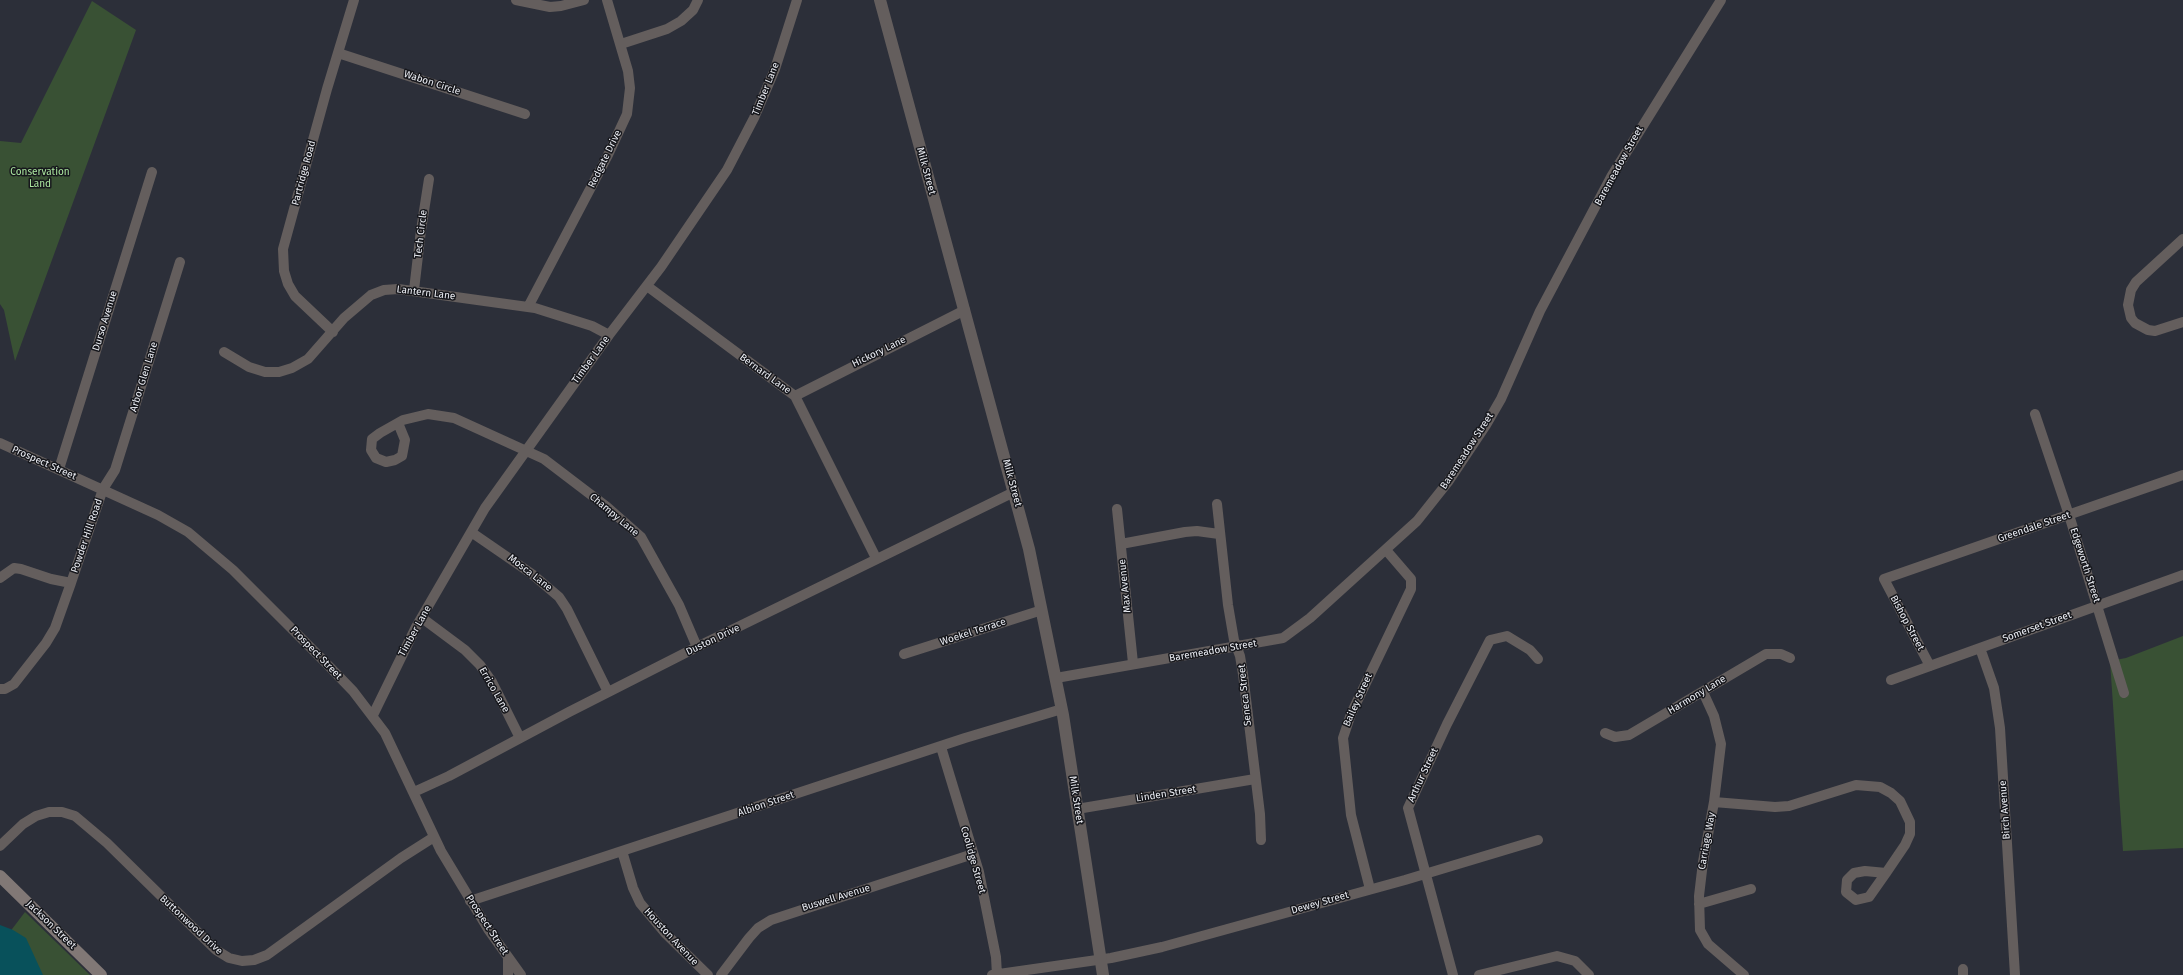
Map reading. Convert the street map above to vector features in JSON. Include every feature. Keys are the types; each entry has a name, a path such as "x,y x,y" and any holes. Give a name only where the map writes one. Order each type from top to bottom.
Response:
{"main road":[{"name":"Jackson Street","path":"0,876 101,975"}],"street":[{"name":"Partridge Road","path":"333,332 295,296 288,284 283,259 286,238 302,176 354,0"},
{"path":"516,0 550,7 561,6 584,0"},
{"name":"Redgate Drive","path":"528,307 605,162 627,114 630,88 621,44 607,0"},
{"path":"621,44 667,29 681,21 693,10 698,0"},
{"name":"Timber Lane","path":"373,715 385,688 422,618 471,532 525,452 609,335 647,286 727,170 775,69 797,0"},
{"name":"Milk Street","path":"880,0 1014,492 1042,610 1062,709 1103,975"},
{"name":"Baremeadow Street","path":"1056,678 1271,641 1291,633 1412,526 1433,502 1482,432 1501,399 1540,311 1611,177 1721,0"},
{"name":"Wabon Circle","path":"338,52 525,114"},
{"name":"Durso Avenue","path":"59,469 152,172"},
{"name":"Tech Circle","path":"414,290 429,179"},
{"path":"2183,239 2136,282 2128,297 2128,305 2131,318 2135,323 2148,330 2155,331 2183,322"},
{"name":"Arbor Glen Lane","path":"103,489 115,470 180,262"},
{"name":"Bernard Lane","path":"647,286 795,396 876,558"},
{"name":"Lantern Lane","path":"224,352 249,367 265,372 278,372 292,368 308,359 344,318 371,295 384,290 414,290 528,307 560,314 592,326 609,335"},
{"name":"Hickory Lane","path":"795,396 965,310"},
{"name":"Champy Lane","path":"398,423 417,416 428,414 454,418 525,452 544,459 607,507 641,537 679,604 697,647"},
{"name":"Edgeworth Street","path":"2035,414 2098,605 2124,694"},
{"name":"Prospect Street","path":"0,443 158,515 209,548 323,660 353,691 373,715 396,752 434,837 470,901 521,975"},
{"name":"Greendale Street","path":"1884,580 2183,475"},
{"name":"Powder Hill Road","path":"0,689 5,689 14,684 46,643 55,628 103,489"},
{"name":"Duston Drive","path":"414,792 697,647 876,558 1014,492"},
{"name":"Seneca Street","path":"1217,504 1219,534 1228,605 1234,640 1241,662 1256,779 1261,840"},
{"name":"Max Avenue","path":"1117,509 1133,664"},
{"path":"1121,544 1185,532 1197,531 1219,534"},
{"name":"Mosca Lane","path":"471,532 532,574 559,597 567,609 608,692"},
{"name":"Bailey Street","path":"1370,889 1351,815 1343,738 1348,719 1411,589 1411,579 1386,550"},
{"name":"Powder Hill Road","path":"0,578 14,568 51,579 71,583"},
{"name":"Somerset Street","path":"1891,680 2183,575"},
{"name":"Bishop Street","path":"1884,580 1930,666"},
{"name":"Woekel Terrace","path":"904,654 1042,610"},
{"name":"Errico Lane","path":"422,618 465,650 480,665 492,682 520,738"},
{"name":"Arthur Street","path":"1453,975 1408,808 1490,640 1507,636 1530,650 1538,659"},
{"name":"Birch Avenue","path":"1980,648 1994,688 2000,728 2015,975"},
{"name":"Harmony Lane","path":"1605,733 1616,737 1629,735 1766,654 1781,654 1790,658"},
{"name":"Carriage Way","path":"1703,692 1714,716 1721,744 1714,802 1703,862 1699,904 1700,930 1703,937 1714,949 1744,975"},
{"name":"Albion Street","path":"470,901 1062,709"},
{"name":"Coolidge Street","path":"941,747 973,854 985,903 996,957 995,975"},
{"name":"Linden Street","path":"1077,809 1256,779"},
{"path":"1714,802 1764,806 1789,806 1856,785 1880,787 1891,793 1900,801 1910,822 1910,834 1886,872"},
{"name":"Buttonwood Drive","path":"0,846 23,824 36,816 49,812 62,812 76,816 90,827 216,950 229,958 242,961 254,960 268,955 401,858 434,837"},
{"name":"Dewey Street","path":"1101,960 1204,936 1538,840"},
{"name":"Houston Avenue","path":"622,851 633,888 640,903 666,934 708,975"},
{"name":"Buswell Avenue","path":"721,975 758,928 771,920 973,854"},
{"path":"1699,904 1750,889"},
{"path":"1479,975 1550,956 1563,957 1580,965 1589,975"},
{"path":"508,957 508,975"},
{"path":"995,975 1101,960"}],"green space":[{"name":"Conservation Land","path":"92,1 136,30 15,361 4,310 0,304 0,141 21,143"},
{"path":"2183,636 2183,848 2123,851 2110,661 2126,658"},
{"path":"25,912 90,975 0,975 0,945"}],"water":[{"path":"0,925 13,930 26,938 43,975 0,975"}]}
